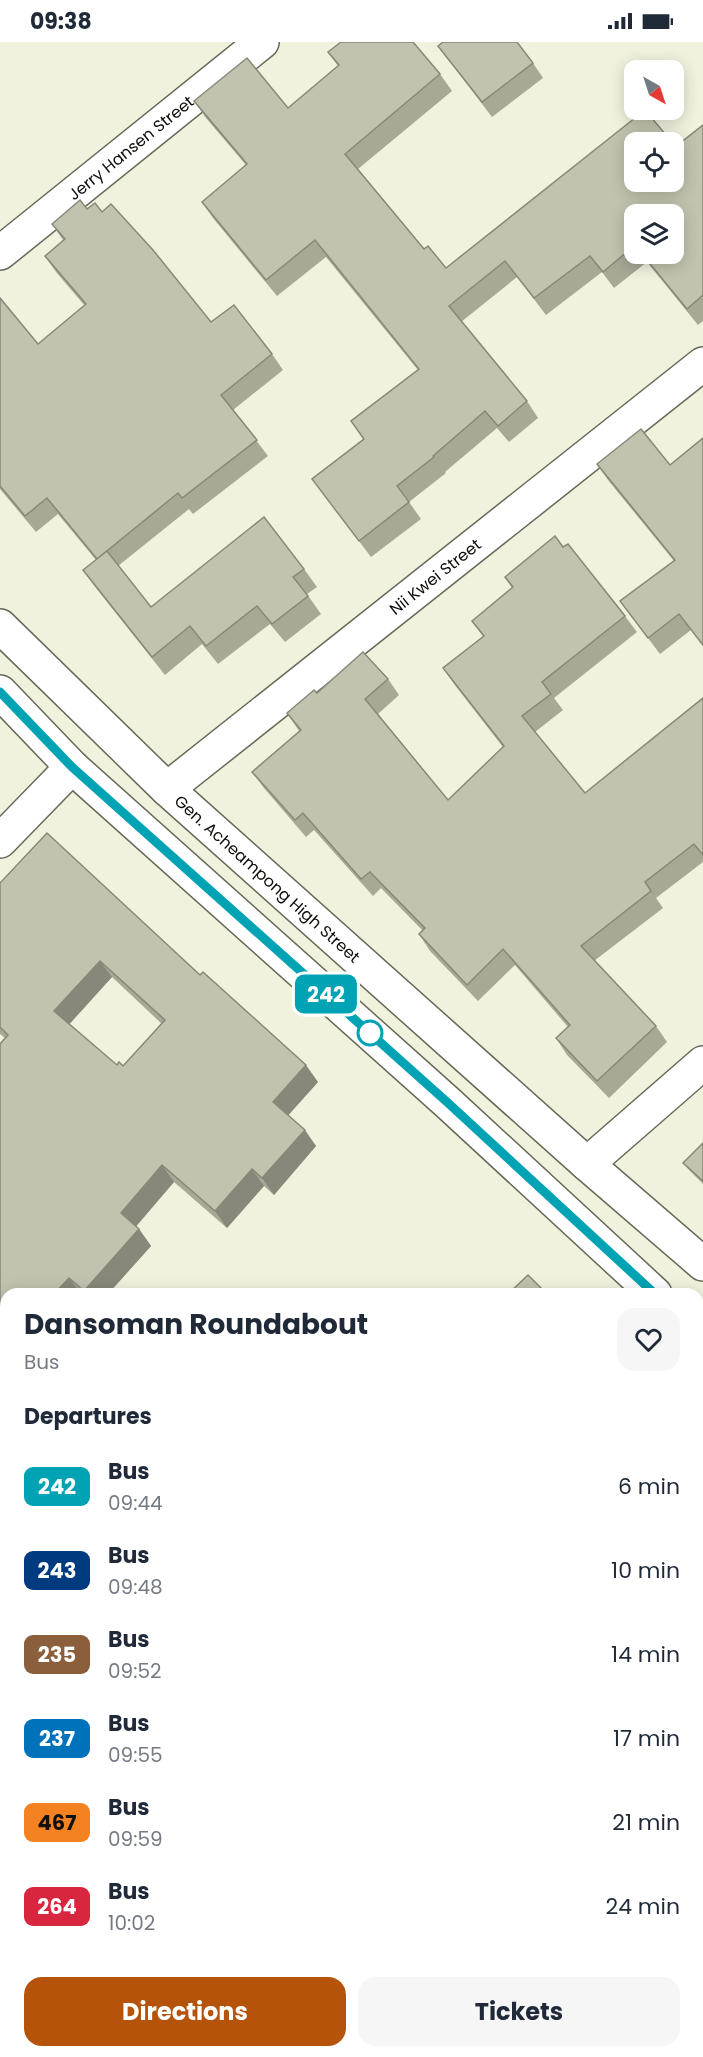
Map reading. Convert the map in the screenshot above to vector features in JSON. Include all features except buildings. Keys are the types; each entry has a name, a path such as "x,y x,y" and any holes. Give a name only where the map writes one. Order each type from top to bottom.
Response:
{"main road":[{"name":"Jerry Hansen Street","path":"0,253 262,42"},
{"name":"Nii Kwei Street","path":"167,789 703,364"},
{"name":"Gen. Acheampong High Street","path":"0,626 167,789 587,1164 703,1264"},
{"path":"0,692 72,767 439,1094 649,1288"},
{"path":"0,841 72,767"},
{"path":"587,1164 703,1063"}],"bus line":[{"name":"242","path":"0,692 72,767 447,1102 648,1288"}]}
